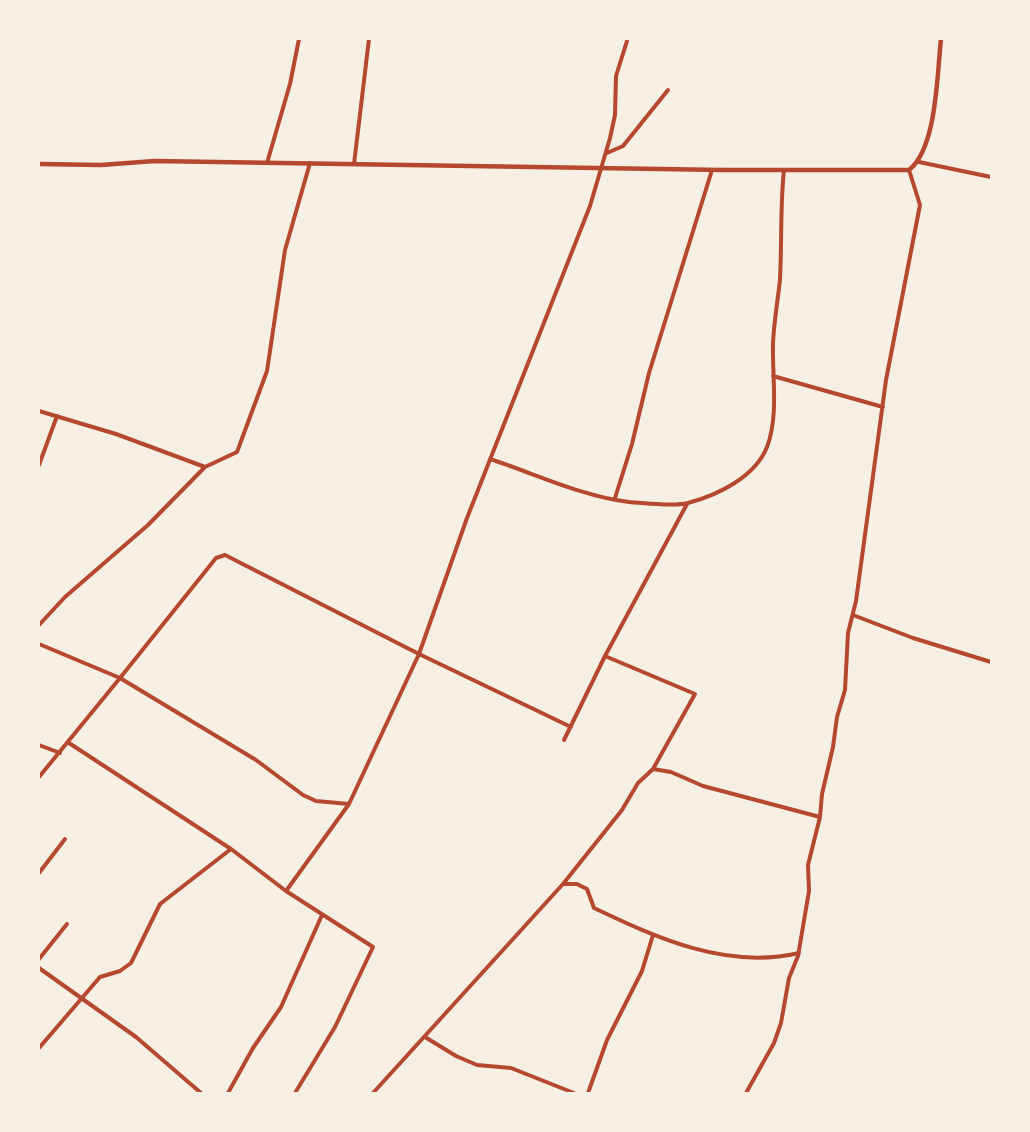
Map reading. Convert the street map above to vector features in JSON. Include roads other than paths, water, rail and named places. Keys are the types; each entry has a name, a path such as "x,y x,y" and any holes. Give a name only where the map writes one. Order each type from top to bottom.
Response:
{"street":[{"path":"267,163 293,74 299,39"},
{"path":"354,164 369,39"},
{"path":"39,164 83,166 154,161 603,166 712,170 909,170 919,162 927,146 941,39"},
{"path":"286,891 349,804 419,654 490,459 582,228 606,154 615,115 616,76 627,41"},
{"path":"606,154 623,146 668,90"},
{"path":"919,162 991,177"},
{"path":"39,625 65,597 148,525 205,467 237,452 260,393 271,355 275,306 287,240 310,163"},
{"path":"615,498 632,444 649,374 712,170"},
{"path":"490,459 628,501 687,504 730,485 757,465 767,446 772,421 784,170"},
{"path":"746,1093 774,1043 781,1023 789,978 799,953 809,891 808,865 820,817 822,794 833,747 837,717 845,690 849,633 886,380 920,205 909,170"},
{"path":"773,376 883,408"},
{"path":"39,411 205,467"},
{"path":"39,465 57,416"},
{"path":"564,740 605,656 687,504"},
{"path":"39,777 69,743 216,558 225,555 419,654 571,727"},
{"path":"853,615 913,638 991,662"},
{"path":"39,644 120,678 256,760 303,795 328,803 349,804"},
{"path":"373,1093 563,884 622,810 638,783 653,769 695,694 605,656"},
{"path":"69,743 231,849 286,891 374,947 334,1027 295,1093"},
{"path":"39,745 60,753"},
{"path":"653,769 671,772 703,786 820,817"},
{"path":"39,873 65,839"},
{"path":"39,1048 100,978 120,971 130,963 160,904 231,849"},
{"path":"563,884 577,884 587,889 594,909 653,935 695,949 731,956 782,957 799,953"},
{"path":"228,1093 253,1047 281,1007 322,915"},
{"path":"39,959 67,924"},
{"path":"588,1093 607,1040 642,971 653,935"},
{"path":"39,968 136,1037 201,1093"},
{"path":"425,1037 456,1056 477,1065 511,1068 574,1093"}]}
